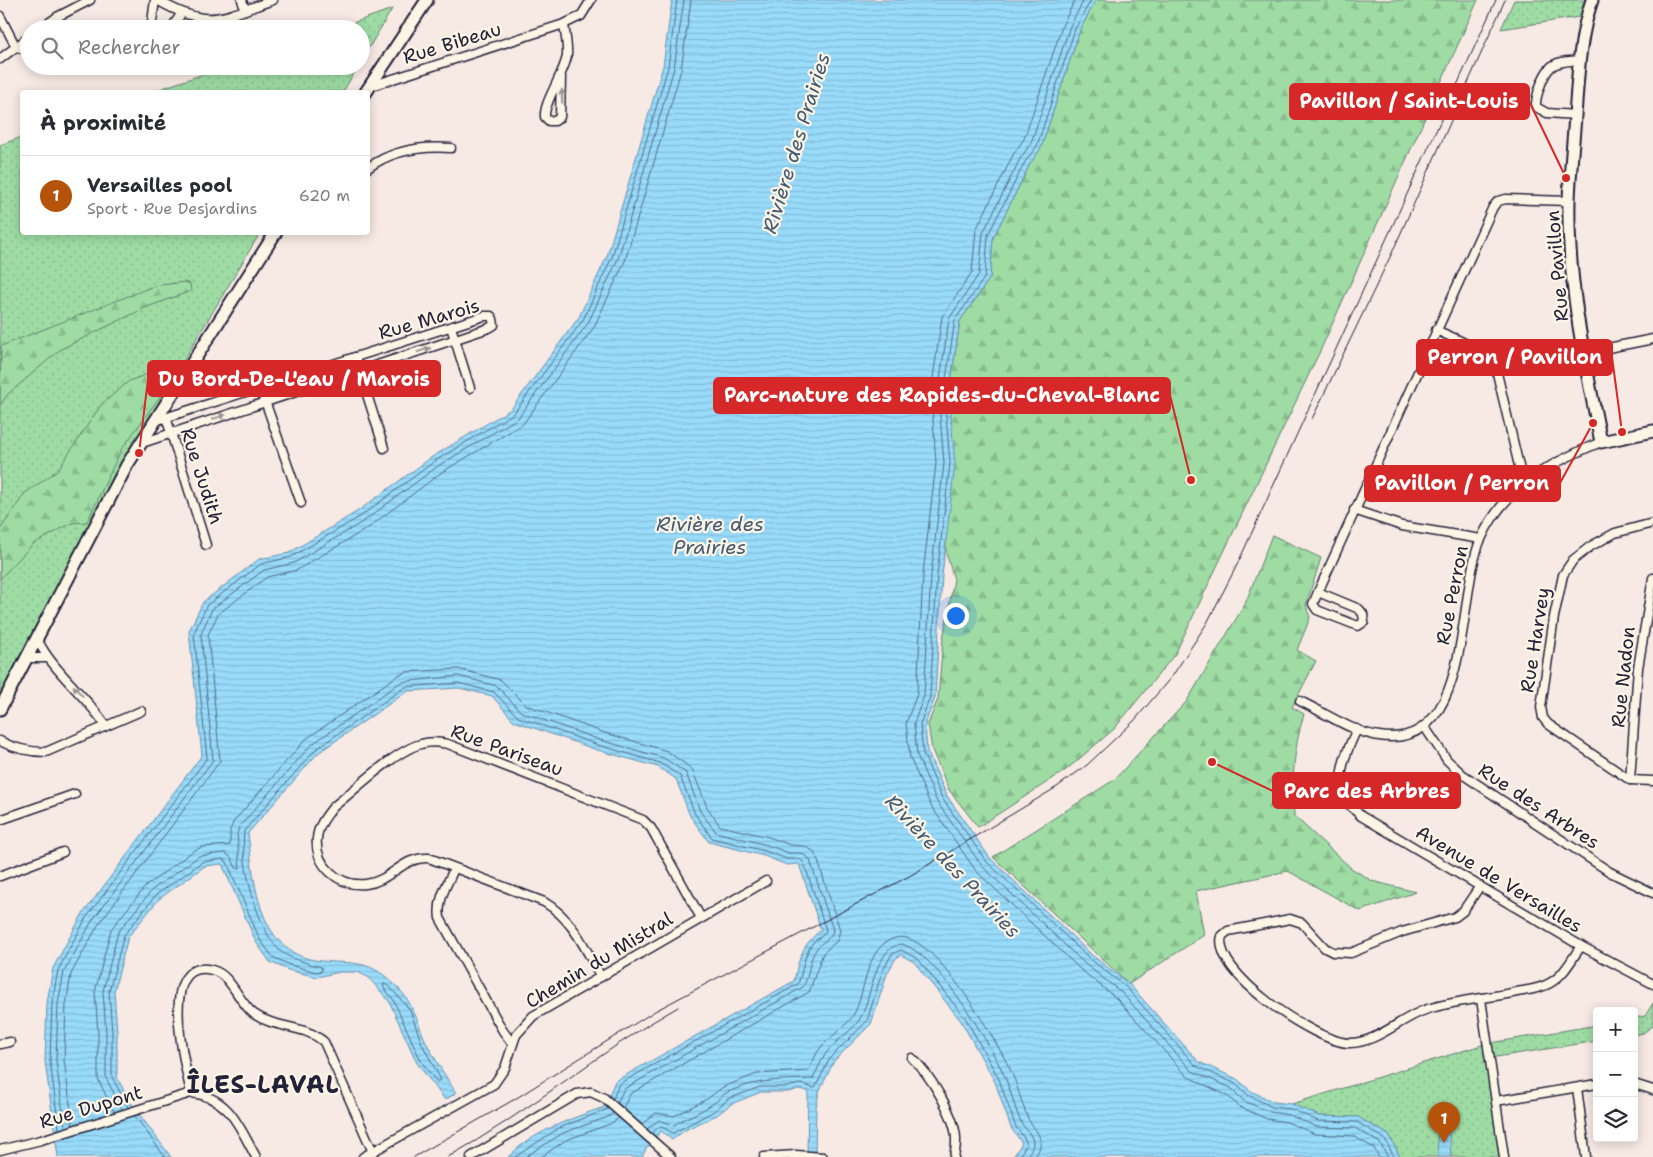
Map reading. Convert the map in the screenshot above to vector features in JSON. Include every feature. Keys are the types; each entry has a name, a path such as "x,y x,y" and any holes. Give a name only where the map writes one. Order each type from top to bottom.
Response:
{"street":[{"path":"52,20 90,0"},
{"path":"153,20 156,0 181,14 208,19 245,10 274,0"},
{"path":"242,0 245,10"},
{"path":"368,89 427,0"},
{"name":"Rue Bibeau","path":"368,89 564,24 581,16 591,0"},
{"name":"Rue Pavillon","path":"1592,0 1586,16 1578,60 1569,201 1574,284 1583,353 1601,442"},
{"path":"177,20 181,14"},
{"path":"0,16 16,47 20,48"},
{"path":"561,77 560,117 555,121 549,121 545,117 544,110 561,77 567,55 564,24"},
{"path":"0,59 20,44"},
{"path":"1575,115 1547,113 1536,108 1535,98 1551,67 1560,63 1578,60"},
{"path":"370,167 392,155 414,149 451,148"},
{"path":"1318,592 1359,609 1364,614 1364,622 1358,626 1317,610 1313,604 1318,592 1354,510 1493,207 1498,201 1506,199 1569,201"},
{"path":"0,709 140,443 160,419 274,235"},
{"name":"Rue Marois","path":"140,443 489,328 494,324 494,319 490,316 484,316 160,419"},
{"path":"451,327 470,388"},
{"path":"1436,330 1483,352 1492,362 1497,372 1523,483"},
{"path":"1583,353 1653,339"},
{"path":"355,357 384,448"},
{"path":"260,387 301,503"},
{"name":"Rue Judith","path":"160,419 171,433 206,544"},
{"name":"Rue Perron","path":"1300,701 1357,729 1379,736 1408,734 1424,726 1445,702 1452,685 1470,580 1481,540 1500,509 1523,483 1556,461 1601,442 1653,431"},
{"path":"1354,510 1402,526 1481,540"},
{"name":"Rue Harvey","path":"1630,780 1548,724 1543,718 1541,707 1554,617 1563,575 1573,560 1591,546 1616,533 1653,523"},
{"name":"Rue Nadon","path":"1630,780 1638,668 1653,578"},
{"path":"37,639 47,658 97,712 106,726"},
{"path":"27,658 47,658"},
{"path":"0,741 13,748 30,752 46,752 141,711"},
{"name":"Rue des Arbres","path":"1424,726 1447,760 1462,774 1610,872 1653,893"},
{"name":"Avenue de Versailles","path":"1357,729 1346,753 1342,771 1343,788 1347,801 1362,816 1581,946 1653,984"},
{"name":"Rue Pariseau","path":"601,977 571,924 559,911 544,902 429,858 410,860 379,881 354,884 340,880 329,872 320,858 317,836 324,817 333,807 405,750 420,744 434,742 448,744 643,820 651,828 701,918"},
{"path":"1630,780 1653,781"},
{"path":"0,820 75,794"},
{"path":"0,876 62,852"},
{"path":"454,869 438,908 440,918 475,982 512,1043"},
{"name":"Chemin du Mistral","path":"363,1157 494,1084 505,1068 512,1043 524,1024 533,1016 766,881"},
{"path":"1480,886 1463,911 1455,917 1402,932 1351,953 1332,952 1325,948 1302,923 1290,919 1228,931 1222,936 1221,945 1229,962 1268,1004 1304,1026 1337,1041 1357,1042 1430,1008 1540,988 1549,984 1565,970 1581,946"},
{"path":"256,1157 224,1104 203,1094 191,1093 181,1043 179,1001 181,988 190,974 197,970 212,970 228,981 245,1006 264,1020 306,1030 324,1042 373,1152"},
{"path":"1481,999 1504,1157"},
{"path":"0,1044 10,1042"},
{"path":"912,1058 923,1068 952,1119 956,1140 954,1157"},
{"path":"1496,1101 1593,1085"},
{"path":"1638,1085 1653,1090"},
{"path":"1577,1088 1586,1157"},
{"path":"471,1157 577,1094 591,1092 604,1098 671,1157"},
{"name":"Rue Dupont","path":"0,1150 41,1140 191,1093"},
{"path":"764,1157 796,1155 823,1157"}],"green space":[{"path":"1096,0 1478,0 1321,349 1175,654 1114,729 1066,770 978,827 949,790 932,750 928,724 938,699 943,639 954,579 946,553 944,483 949,393 960,321 990,278 993,238 1030,164 1041,148 1080,30"},
{"path":"1514,0 1592,0 1586,16 1501,29"},
{"path":"392,9 370,46 370,20 361,20"},
{"path":"201,75 353,75 344,90 157,90"},
{"path":"20,138 20,235 259,235 136,440 0,696 0,145"},
{"path":"184,282 190,284 191,291 147,307 61,349 7,395 0,405 1,346 154,286"},
{"path":"177,363 183,365 121,450 87,522 72,523 33,544 0,579 0,530 25,493 57,471 101,405 129,381"},
{"path":"1272,535 1321,558 1306,605 1310,618 1297,650 1316,661 1292,707 1304,714 1294,765 1294,816 1351,868 1372,881 1416,892 1360,911 1288,871 1196,891 1204,935 1129,984 993,857 1114,780 1187,701 1245,604"},
{"path":"1653,1003 1653,1026 1638,1034 1638,1017 1645,1016"},
{"path":"1593,1026 1593,1042 1490,1058 1504,1157 1400,1157 1389,1135 1358,1117 1319,1116 1292,1104 1485,1044"}],"water":[{"name":"Rivière des Prairies","path":"672,0 1096,0 1080,30 1041,148 1030,164 993,238 990,278 960,321 949,393 955,464 942,576 935,698 925,724 927,751 947,796 990,858 1093,956 1129,984 1199,1062 1237,1079 1251,1091 1274,1102 1292,1104 1319,1116 1358,1117 1389,1135 1400,1157 1013,1157 1022,1143 1011,1128 995,1082 961,1021 914,962 901,955 896,958 887,974 871,1024 834,1061 819,1092 816,1107 815,1157 807,1157 808,1091 799,1089 788,1092 761,1092 731,1104 717,1115 685,1130 672,1140 661,1131 642,1157 508,1157 541,1133 566,1121 604,1107 615,1081 794,981 802,952 809,941 821,930 799,864 787,865 764,856 709,842 690,816 676,779 658,767 597,750 514,721 492,696 459,688 408,691 318,753 248,833 253,873 263,914 272,931 284,946 301,956 322,961 367,966 375,969 392,982 410,1004 427,1044 456,1093 445,1100 417,1063 389,1001 368,977 357,972 340,972 317,977 288,970 270,962 256,942 222,864 205,866 159,899 128,937 114,991 117,1032 117,1077 128,1099 171,1157 58,1157 45,1061 47,1003 53,968 82,915 202,755 189,631 203,602 259,559 289,553 358,511 432,457 511,409 579,317 607,256 663,66"},
{"path":"1449,1128 1451,1157 1438,1157 1437,1129"}],"tram line":[{"path":"414,1157 515,1099 655,1011 913,874 1057,787 1087,765 1134,721 1173,675 1207,623 1237,565 1496,0"},
{"path":"1312,419 1391,255 1505,0"},
{"path":"448,1157 478,1140 620,1043 678,1007"}],"place":[{"name":"Pavillon / Saint-Louis","path":"1566,178"},
{"name":"Pavillon / Perron","path":"1593,423"},
{"name":"Perron / Pavillon","path":"1622,432"},
{"name":"Du Bord-De-L'eau / Marois","path":"139,453"},
{"name":"Parc-nature des Rapides-du-Cheval-Blanc","path":"1191,480"},
{"name":"Parc des Arbres","path":"1212,762"},
{"name":"Versailles pool","path":"1444,1143"}],"district":[{"name":"ÎLES-LAVAL","path":"263,1085"}]}
